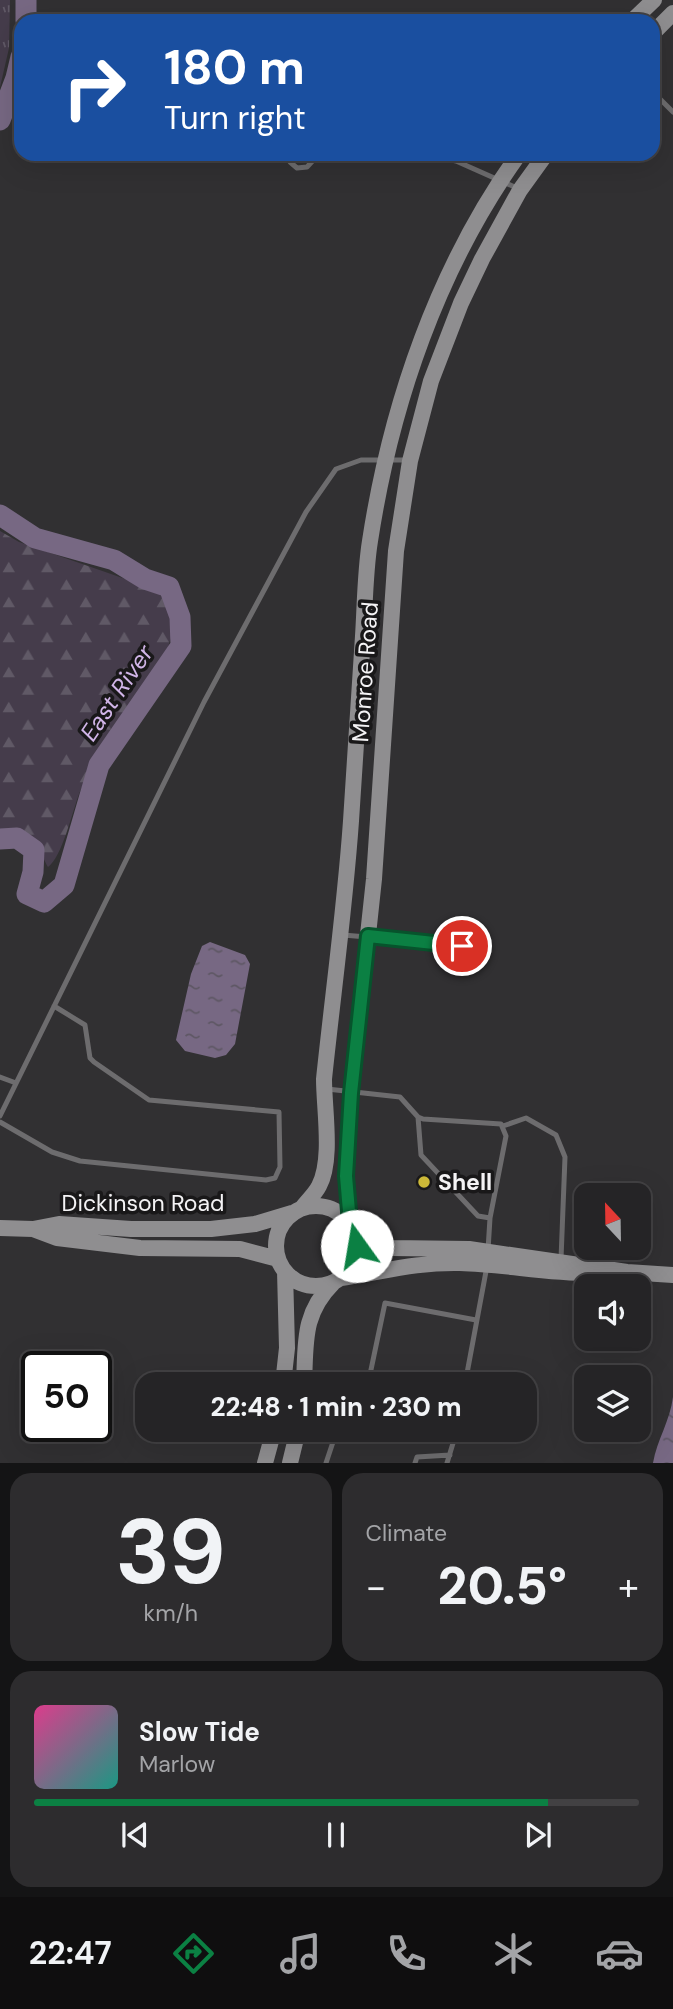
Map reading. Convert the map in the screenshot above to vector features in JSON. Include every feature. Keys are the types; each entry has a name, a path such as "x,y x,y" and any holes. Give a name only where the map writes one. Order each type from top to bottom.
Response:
{"main road":[{"path":"639,14 654,0"},
{"path":"660,26 673,13"},
{"name":"Monroe Road","path":"297,1210 319,1186 324,1173 327,1149 324,1089 347,870 370,543 386,459 406,386 426,329 462,248 500,180 514,161"},
{"name":"Monroe Road","path":"353,1228 346,1176 351,1093 374,879 396,551 410,461 428,393 447,337 482,259 520,190 541,161"},
{"path":"284,1372 287,1348 281,1265 276,1246 278,1233 283,1222 297,1210 312,1205 334,1209 353,1228 391,1248 442,1247 488,1257 561,1266 673,1275"},
{"name":"Dickinson Road","path":"0,1228 33,1229 59,1224 131,1229 211,1229 255,1224 297,1210"},
{"path":"305,1372 310,1317 321,1295 350,1269 357,1246 353,1228"},
{"name":"Dickinson Road","path":"33,1229 57,1238 140,1248 240,1250 281,1265"},
{"path":"281,1265 295,1280 320,1286 412,1265 488,1257"},
{"path":"265,1463 271,1442"},
{"path":"290,1463 296,1442"}],"lane":[{"path":"660,99 673,112"},
{"path":"290,161 297,169 307,167 313,161"},
{"path":"456,161 520,190"},
{"path":"0,1116 204,702 306,512 336,469 361,460 410,461"},
{"path":"340,935 486,947"},
{"path":"0,1122 52,1152 105,1165 266,1180 275,1178 280,1167 279,1112 149,1100 94,1062 90,1058 85,1026 54,1006"},
{"path":"0,1077 16,1083"},
{"path":"324,1089 400,1097 418,1117 421,1155 478,1216 490,1218"},
{"path":"418,1117 503,1126 526,1118 556,1135 565,1157 561,1266"},
{"path":"467,1372 488,1257 490,1218 506,1136 503,1126"},
{"path":"371,1372 385,1303 476,1320"},
{"path":"326,1463 333,1442"},
{"path":"447,1463 454,1442"},
{"path":"415,1463 417,1457 450,1455"}],"green space":[{"path":"0,0 10,0 9,48 0,87"},
{"path":"0,531 19,542 154,589 166,603 172,618 166,653 87,775 62,845 48,867 36,843 29,836 0,832"}],"water":[{"path":"210,942 245,955 250,964 235,1044 226,1055 215,1058 185,1051 176,1040 191,974 202,946"},
{"path":"673,1397 673,1463 653,1463 669,1414"}],"waterway":[{"name":"East River","path":"26,0 26,14"},
{"name":"East River","path":"0,120 14,83"},
{"name":"East River","path":"0,515 35,538 114,560 145,579 169,587 180,617 181,646 99,765 64,885 44,902 27,894 33,872 34,850 17,838 0,839"}],"place":[{"name":"Shell","path":"424,1182"}],"route":[{"path":"357,1246 350,1223 346,1176 351,1093 368,936 462,946"}]}
